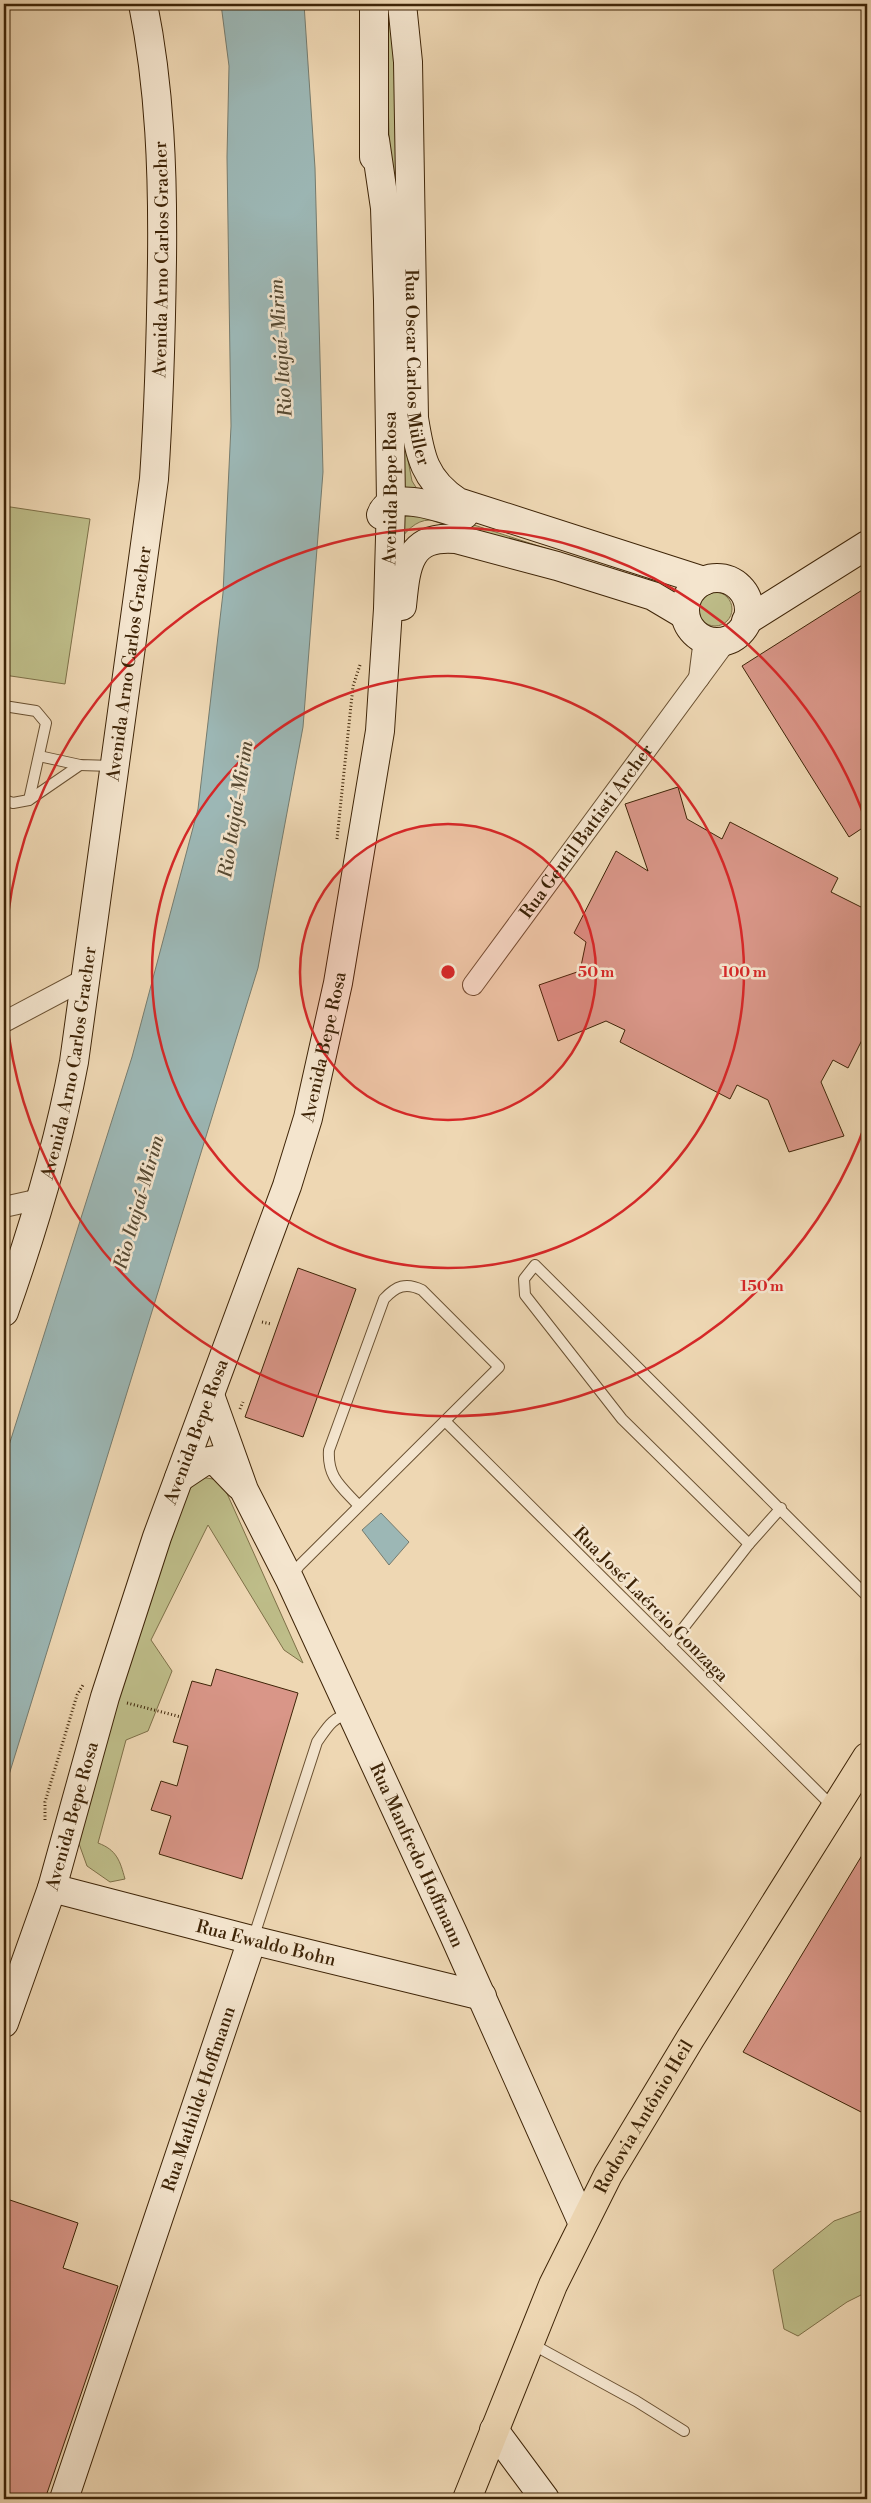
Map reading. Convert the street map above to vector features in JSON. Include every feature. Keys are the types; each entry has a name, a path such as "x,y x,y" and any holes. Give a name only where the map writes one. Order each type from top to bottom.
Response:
{"main road":[{"name":"Rodovia Antônio Heil","path":"467,2499 553,2285 608,2175 690,2039 867,1757"}],"street":[{"name":"Avenida Arno Carlos Gracher","path":"4,1312 30,1237 62,1124 86,978 154,479 158,411 162,183 157,88 143,4"},
{"name":"Avenida Bepe Rosa","path":"4,2024 52,1888 105,1697 179,1478 287,1186 308,1118 338,983 354,890 350,840 371,594 374,443 371,210 375,140 374,4"},
{"name":"Rua Oscar Carlos Müller","path":"402,4 408,62 414,418 421,457 436,484 445,494 458,502 704,581"},
{"name":"Avenida Bepe Rosa","path":"350,840 380,731 391,502 385,208 375,140"},
{"name":"Rua Oscar Carlos Müller","path":"391,502 413,502 454,512 642,570 662,567"},
{"path":"371,594 379,582 381,514 383,509 391,502"},
{"path":"354,890 380,829 404,590 411,560 416,550 425,542 442,538 456,539 557,566 653,596 685,615"},
{"path":"746,621 867,545"},
{"path":"725,579 742,591 747,600 748,611 742,629 715,639 691,628 685,615 686,602 690,594 704,581 725,579"},
{"path":"742,591 776,590 813,579"},
{"name":"Rua Gentil Battisti Archer","path":"473,985 699,678 715,639"},
{"path":"4,1022 86,978"},
{"path":"4,1207 40,1199"},
{"name":"Rua Manfredo Hoffmann","path":"210,1395 244,1490 290,1580 482,1996 583,2224"},
{"name":"Rua Manfredo Hoffmann","path":"179,1478 203,1462 215,1460 221,1463 244,1490"},
{"name":"Rua Ewaldo Bohn","path":"52,1888 252,1940 482,1996"},
{"name":"Rua Mathilde Hoffmann","path":"64,2499 252,1940"},
{"path":"494,2430 545,2499"}],"lane":[{"path":"4,706 36,711 46,723 29,800"},
{"path":"40,756 80,765 116,766"},
{"path":"4,800 13,803 29,800 80,765"},
{"path":"749,1544 622,1419 525,1295 524,1279 535,1265 781,1508 867,1596"},
{"path":"290,1580 299,1566 499,1367 422,1290 413,1286 403,1285 391,1291 384,1299 329,1450 328,1465 333,1477 359,1506"},
{"name":"Rua José Laércio Gonzaga","path":"445,1420 835,1810"},
{"path":"670,1645 749,1544 781,1508"},
{"name":"Rua Mathilde Hoffmann","path":"252,1940 317,1742 331,1721 342,1715 351,1714"},
{"path":"529,2343 636,2401 684,2432"}],"path":[{"path":"350,840 337,836 353,686 361,660"},
{"path":"46,1830 45,1802 77,1695 87,1680"},
{"path":"124,1702 181,1717"}],"shaded area":[{"path":"386,4 398,50 407,455 412,481 417,489 397,491"},
{"path":"4,506 90,519 65,684 4,675"},
{"path":"431,511 643,580 665,577 659,590 430,520 415,524 397,543 404,517 411,513"},
{"path":"715,592 722,593 727,597 731,602 731,616 727,621 722,625 715,626 708,625 703,621 699,616 698,609 699,602 703,597 708,593"},
{"path":"200,1477 213,1479 225,1489 303,1663 284,1650 208,1525 151,1640 172,1671 148,1731 126,1740 98,1843 110,1849 117,1857 125,1879 110,1882 87,1866 78,1841 127,1662 189,1485"},
{"path":"867,2209 867,2292 847,2302 798,2336 784,2329 773,2270 834,2221"}],"water":[{"name":"Rio Itajaí-Mirim","path":"221,4 304,4 315,168 323,472 303,727 258,968 4,1791 4,1461 132,1057 198,809 223,593 231,426 227,157 229,66"},
{"path":"381,1513 409,1542 389,1565 362,1530"}],"building":[{"path":"867,587 867,825 849,837 742,666"},
{"path":"678,787 687,819 722,839 730,822 838,878 831,892 867,910 867,1030 848,1068 833,1060 821,1082 844,1136 789,1152 768,1100 737,1085 730,1099 620,1042 625,1030 606,1021 558,1041 539,985 580,971 586,942 574,933 616,851 648,871 625,804"},
{"path":"298,1268 356,1289 303,1437 245,1417"},
{"path":"216,1669 298,1693 242,1879 159,1854 171,1816 151,1810 161,1781 177,1786 188,1746 173,1742 192,1681 211,1686"},
{"path":"867,1847 867,2115 743,2052"},
{"path":"4,2198 78,2223 63,2268 118,2286 45,2499 4,2499"}]}
